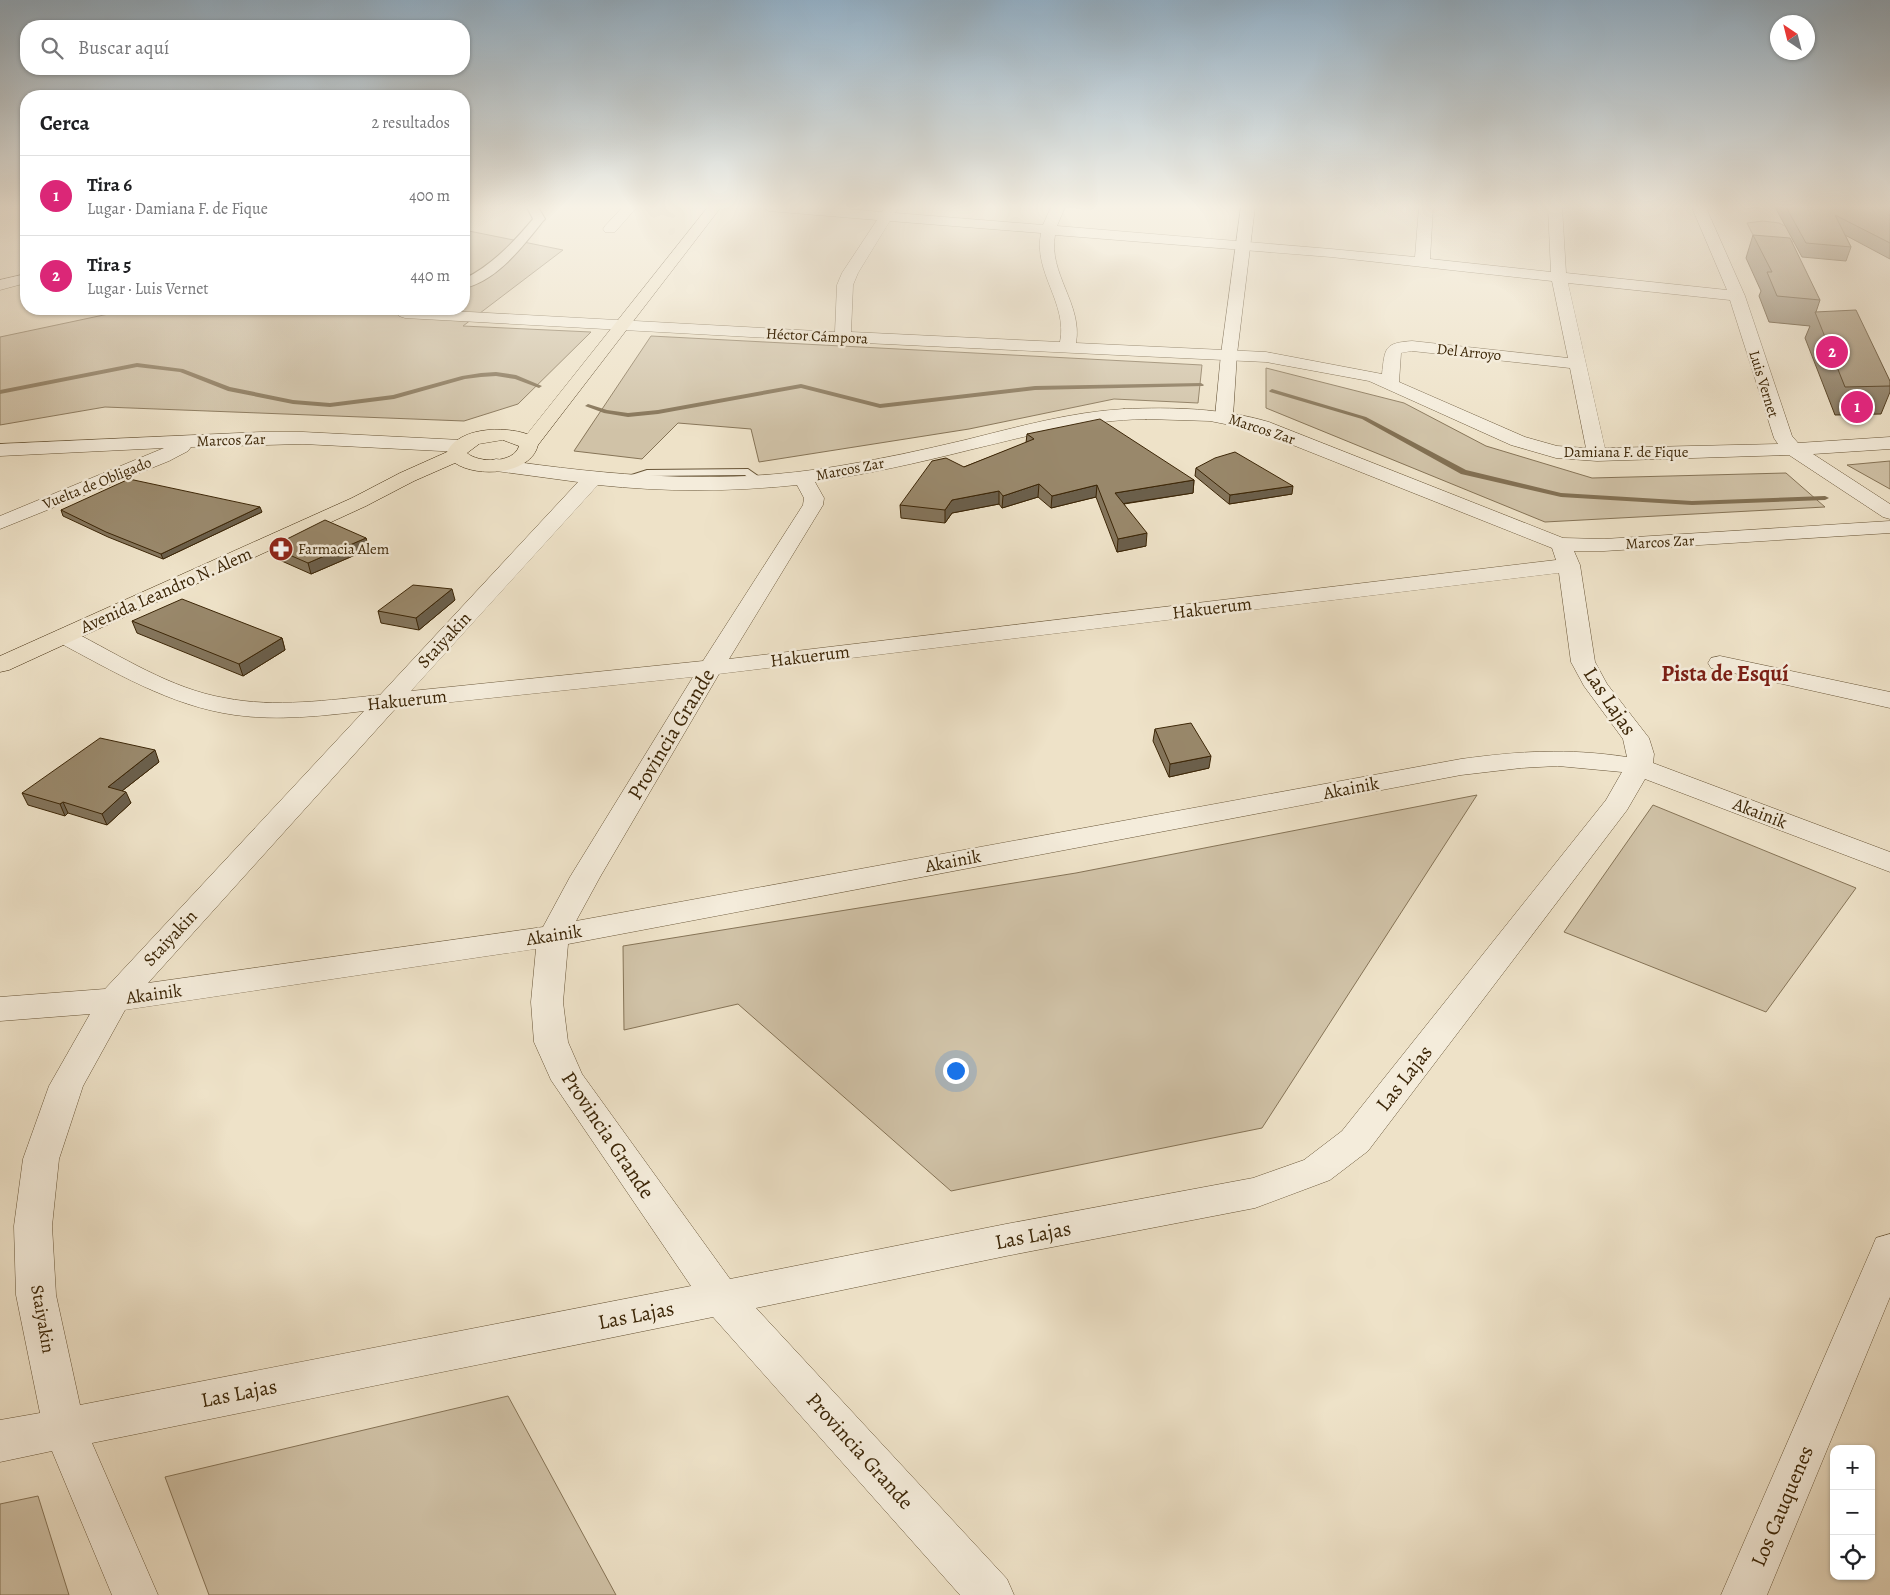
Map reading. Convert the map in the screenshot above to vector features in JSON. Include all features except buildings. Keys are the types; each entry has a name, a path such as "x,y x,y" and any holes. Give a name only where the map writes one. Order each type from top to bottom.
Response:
{"highway":[{"name":"Avenida Leandro N. Alem","path":"464,455 496,465 522,457 569,393 658,281"},
{"name":"Avenida Leandro N. Alem","path":"0,665 464,455 476,439 497,435 520,424 569,393"},
{"name":"Avenida Leandro N. Alem","path":"497,435 518,437 529,446"}],"street":[{"path":"0,285 15,281"},
{"path":"843,337 847,281"},
{"path":"1056,281 1065,304 1070,326 1067,347"},
{"path":"1224,416 1229,354 1238,281"},
{"path":"1561,281 1597,454"},
{"path":"1594,281 1737,296"},
{"name":"Luis Vernet","path":"1731,281 1783,438 1793,449 1890,514"},
{"name":"Héctor Cámpora","path":"466,315 624,326 1229,354"},
{"name":"Del Arroyo","path":"1390,382 1393,351 1398,347 1412,346 1578,364"},
{"name":"Damiana F. de Fique","path":"1229,354 1274,358 1374,377 1390,382 1518,441 1556,452 1597,454 1793,449 1890,443"},
{"name":"Marcos Zar","path":"496,465 605,481 697,486 761,483 803,478 950,450 1068,421 1092,417 1126,414 1224,416 1262,426 1524,531 1565,554 1604,544 1890,527"},
{"name":"Marcos Zar","path":"0,450 303,438 464,455"},
{"name":"Vuelta de Obligado","path":"0,523 162,457 192,441"},
{"name":"Marcos Zar","path":"529,446 536,458 552,467 605,481"},
{"name":"Provincia Grande","path":"803,478 814,498 813,505 710,668 584,877 554,936 547,1002 551,1042 568,1080 721,1298 991,1595"},
{"name":"Staiyakin","path":"135,1595 64,1428 36,1296 32,1226 41,1159 66,1086 114,1000 387,702 605,481"},
{"name":"Hakuerum","path":"64,636 185,696 225,706 282,710 323,708 710,668 1565,554"},
{"name":"Las Lajas","path":"0,1441 1255,1192 1317,1170 1355,1141 1617,804 1639,767 1641,754 1636,738 1596,686 1583,662 1565,554"},
{"path":"1720,663 1890,700"},
{"name":"Akainik","path":"0,1009 114,1000 554,936 1461,767 1518,760 1559,758 1639,767 1890,863"},
{"name":"Los Cauquenes","path":"1744,1595 1890,1250"}],"shaded area":[{"path":"470,281 522,281 463,326 591,332 518,404 464,421 105,407 0,425 0,337 104,315 470,315"},
{"path":"651,336 1202,365 1198,403 1114,399 969,429 759,462 751,429 678,423 642,459 574,451"},
{"path":"1266,368 1404,403 1486,446 1592,478 1786,473 1825,507 1545,522 1266,408"},
{"path":"1890,461 1890,489 1847,465"},
{"path":"1477,795 1262,1128 951,1191 738,1004 624,1030 623,946 1076,873"},
{"path":"1653,805 1856,888 1766,1012 1564,932"},
{"path":"508,1396 616,1595 209,1595 165,1477"},
{"path":"38,1496 69,1595 0,1595 0,1504"}],"waterway":[{"path":"0,392 137,365 181,370 228,389 293,402 330,405 394,397 464,377 481,375 496,374 516,377 539,386"},
{"path":"588,406 606,412 628,415 658,412 801,386 880,406 1035,388 1201,385"},
{"path":"1272,391 1364,418 1464,472 1561,495 1692,503 1825,498"}],"place":[{"name":"Tira 5","path":"1832,352"},
{"name":"Tira 6","path":"1857,407"},
{"name":"Farmacia Alem","path":"281,549"}],"district":[{"name":"Pista de Esquí","path":"1725,674"}]}
